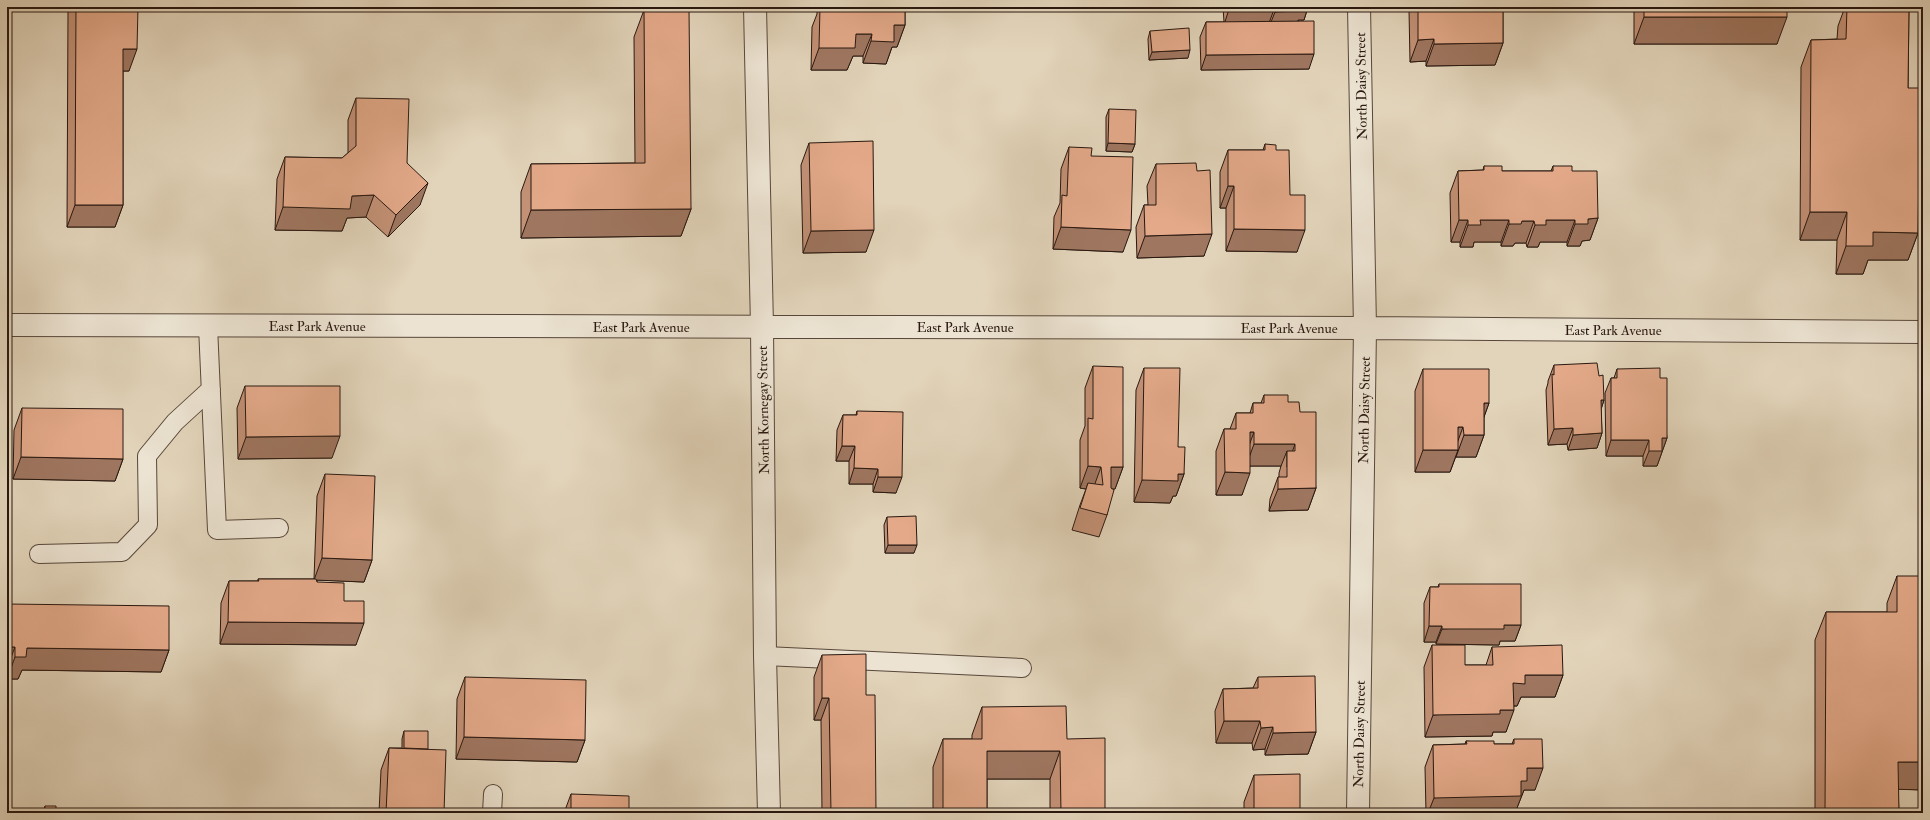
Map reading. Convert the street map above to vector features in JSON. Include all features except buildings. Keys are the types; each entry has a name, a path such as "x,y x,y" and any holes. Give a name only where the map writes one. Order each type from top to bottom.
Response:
{"street":[{"name":"North Kornegay Street","path":"755,7 762,327 765,656 770,813"},
{"name":"North Daisy Street","path":"1358,813 1365,328 1359,7"},
{"name":"East Park Avenue","path":"7,325 1365,328 1923,332"}],"lane":[{"path":"208,326 217,530 279,528"},
{"path":"39,554 122,552 148,525 147,456 175,422 211,388"},
{"path":"765,656 1022,668"},
{"path":"492,813 493,794"}]}
